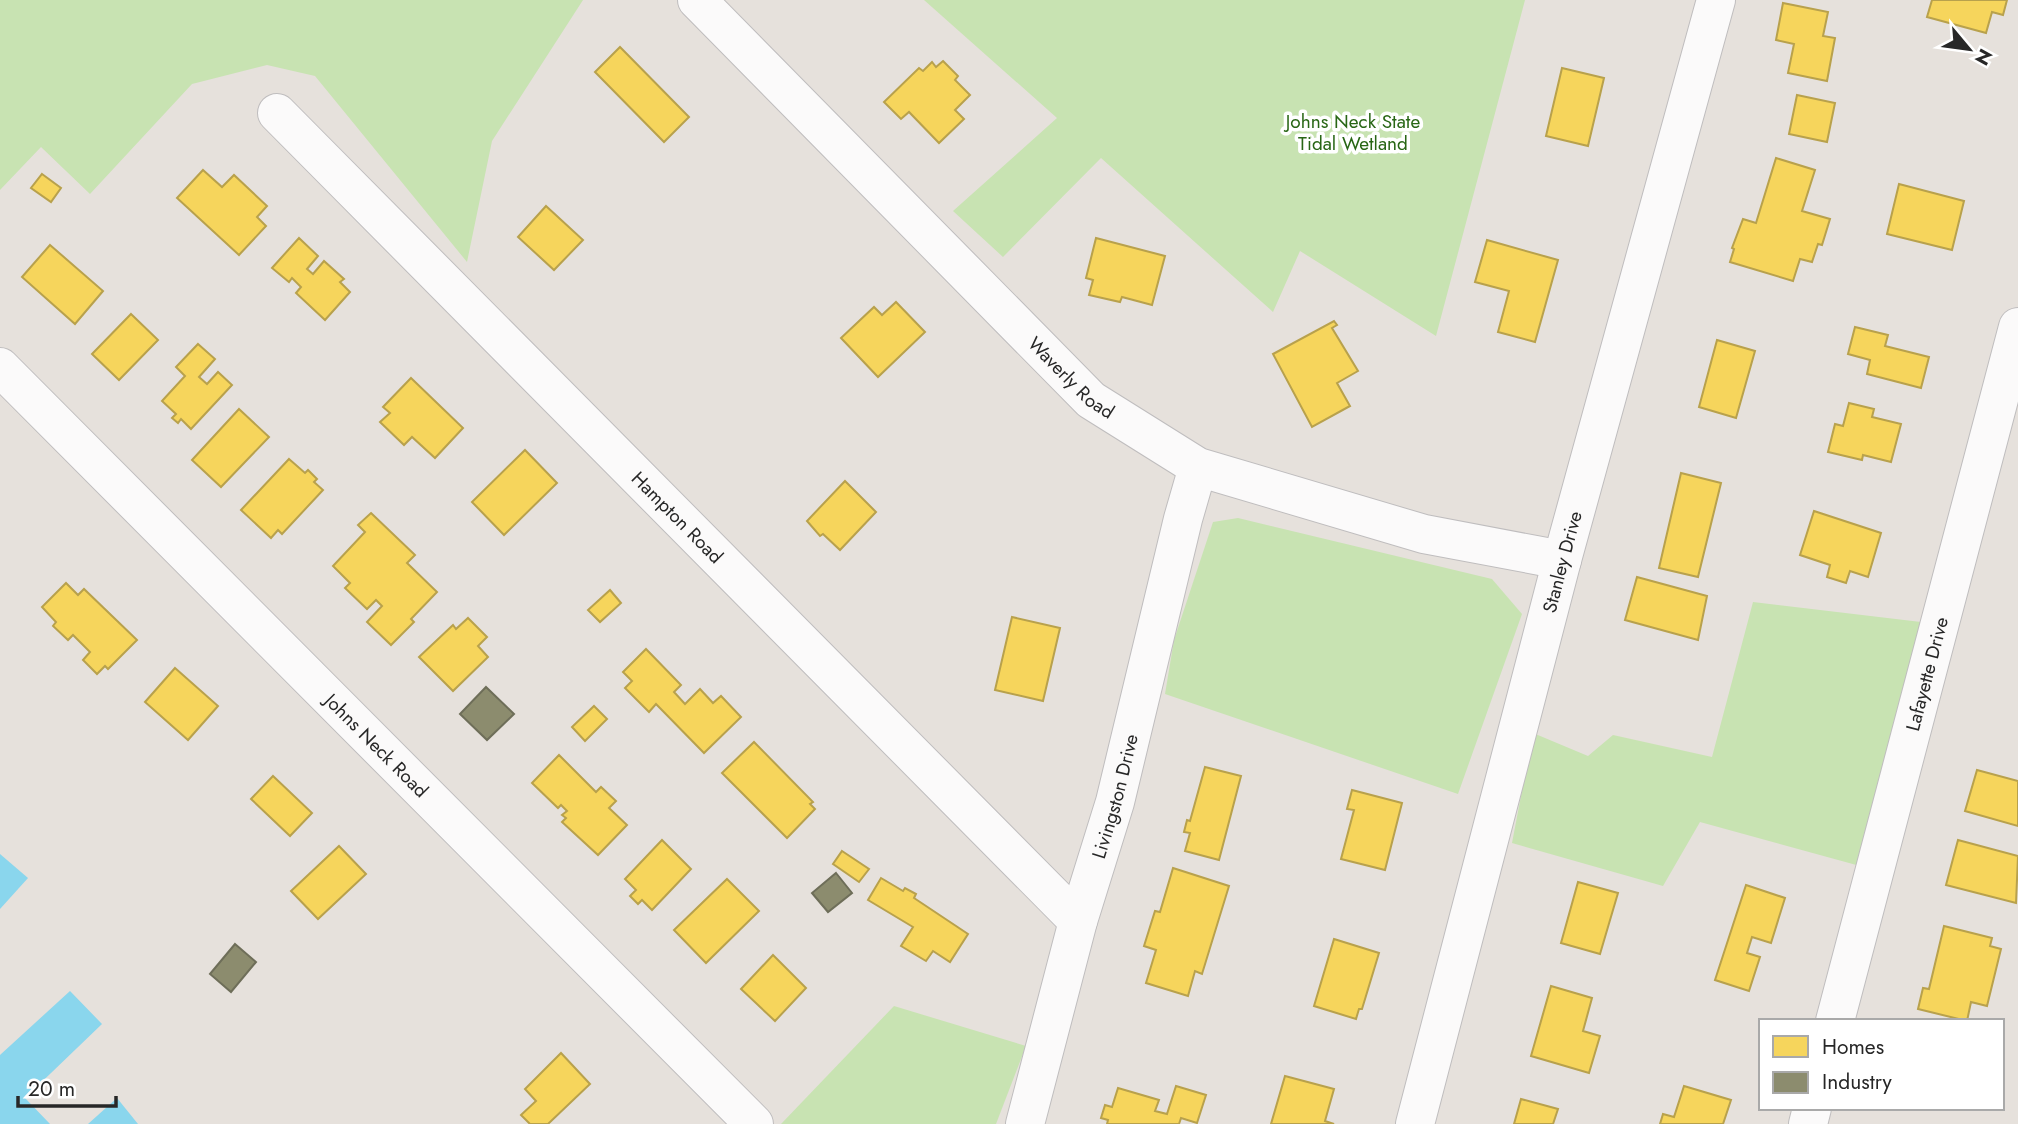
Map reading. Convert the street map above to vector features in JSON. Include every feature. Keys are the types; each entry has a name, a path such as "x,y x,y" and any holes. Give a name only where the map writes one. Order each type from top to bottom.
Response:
{"street":[{"name":"Waverly Road","path":"697,0 1091,400 1198,467 1424,534 1562,560"},
{"name":"Stanley Drive","path":"1415,1124 1562,560 1716,0"},
{"name":"Hampton Road","path":"277,113 1079,921"},
{"name":"Lafayette Drive","path":"1836,1019 2018,327"},
{"name":"Johns Neck Road","path":"0,367 754,1124"},
{"name":"Livingston Drive","path":"1025,1124 1079,921 1115,802 1198,467"}],"green space":[{"path":"0,0 583,0 492,141 467,262 315,76 267,65 192,84 90,194 41,147 0,190"},
{"name":"Johns Neck State Tidal Wetland","path":"924,0 1525,0 1436,336 1300,251 1273,312 1101,158 1003,257 953,211 1057,118"},
{"path":"1238,518 1492,579 1522,614 1458,794 1165,694 1174,640 1213,522"},
{"path":"1753,602 1921,622 1860,866 1700,822 1663,886 1512,843 1533,733 1588,756 1613,735 1712,757"},
{"path":"894,1006 1026,1046 996,1124 781,1124"}],"water":[{"path":"0,854 28,878 0,909"},
{"path":"70,991 102,1024 25,1098 50,1124 0,1124 0,1055"},
{"path":"117,1098 138,1124 88,1124"}],"building: Homes":[{"path":"1932,0 2007,0 2003,15 1992,12 1986,33 1927,17"},
{"path":"1783,3 1828,12 1823,36 1835,38 1827,81 1788,73 1794,44 1776,40"},
{"path":"620,47 689,117 664,142 595,72"},
{"path":"943,61 958,76 955,80 970,95 955,110 964,119 939,143 909,112 901,119 884,102 919,68 923,71 932,62 936,67"},
{"path":"1562,68 1604,78 1588,146 1546,136"},
{"path":"1797,95 1835,103 1827,142 1789,134"},
{"path":"1776,158 1815,170 1802,211 1830,219 1822,245 1818,244 1812,262 1800,259 1793,281 1730,262 1734,249 1732,248 1743,219 1756,223"},
{"path":"203,170 222,187 234,175 267,206 257,217 266,226 239,255 177,198"},
{"path":"42,174 61,188 51,202 31,188"},
{"path":"1899,184 1964,201 1952,250 1887,234"},
{"path":"546,206 583,240 554,270 518,237"},
{"path":"299,238 318,256 307,269 313,274 324,261 344,279 340,282 350,292 325,320 296,293 301,287 292,278 289,282 272,268"},
{"path":"1096,238 1165,256 1152,305 1122,297 1120,302 1089,295 1093,280 1086,278"},
{"path":"1487,240 1558,260 1535,342 1498,332 1509,291 1475,282"},
{"path":"50,245 103,291 75,324 22,277"},
{"path":"896,302 925,332 878,377 841,338 874,307 882,315"},
{"path":"131,314 158,340 119,380 92,354"},
{"path":"1334,321 1337,325 1332,328 1358,371 1337,383 1350,406 1312,427 1273,354"},
{"path":"1855,327 1888,335 1885,346 1929,357 1921,388 1867,374 1870,360 1848,354"},
{"path":"1717,340 1755,351 1736,418 1699,407"},
{"path":"198,344 215,359 199,377 207,384 218,372 232,385 191,429 181,419 178,423 172,418 176,414 162,401 185,376 176,367"},
{"path":"411,378 463,428 435,458 412,437 404,445 380,422 390,413 383,407"},
{"path":"1849,403 1874,409 1872,417 1901,424 1891,462 1863,455 1862,460 1828,452 1835,424 1843,426"},
{"path":"239,409 269,437 221,487 192,460"},
{"path":"525,450 557,483 504,535 472,502"},
{"path":"289,459 305,473 308,470 317,479 314,482 323,490 282,534 278,530 271,538 241,510"},
{"path":"1681,473 1721,483 1698,577 1659,568"},
{"path":"845,481 876,512 840,550 823,534 820,536 807,521"},
{"path":"1814,511 1881,533 1868,577 1850,571 1846,583 1827,577 1830,565 1800,555"},
{"path":"371,513 415,555 407,563 437,592 411,619 414,622 391,645 367,622 382,606 376,600 367,609 345,588 350,583 333,566 365,532 358,525"},
{"path":"1637,577 1707,596 1698,640 1625,620"},
{"path":"66,583 78,595 84,589 137,640 108,669 105,666 97,674 83,660 90,652 73,635 68,640 53,626 56,622 42,607"},
{"path":"610,590 621,603 600,622 588,610"},
{"path":"1012,617 1060,628 1043,701 995,690"},
{"path":"468,618 487,637 478,646 488,657 453,691 419,657 453,625 456,629"},
{"path":"646,649 681,685 674,692 685,704 700,689 713,703 721,696 741,717 704,753 656,704 649,712 625,688 632,681 623,672"},
{"path":"175,668 218,706 188,740 145,702"},
{"path":"594,706 607,719 585,741 572,727"},
{"path":"754,742 813,802 810,804 815,809 787,838 722,773"},
{"path":"559,755 596,792 601,787 616,801 609,808 627,825 598,855 562,822 566,818 562,815 567,811 561,805 558,808 532,783"},
{"path":"1205,767 1241,776 1219,860 1185,851 1190,833 1184,832 1187,820 1190,821"},
{"path":"1977,770 2018,781 2018,826 1965,811"},
{"path":"273,776 312,813 290,836 251,799"},
{"path":"1352,790 1402,803 1385,870 1341,859 1354,810 1347,809"},
{"path":"662,840 691,869 652,910 642,900 638,904 630,896 636,890 625,879"},
{"path":"1958,840 2018,856 2016,903 1946,885"},
{"path":"339,846 366,874 318,919 291,891"},
{"path":"842,851 869,869 859,882 833,864"},
{"path":"1173,868 1229,886 1202,974 1195,971 1188,996 1146,983 1156,950 1144,946 1155,911 1160,912"},
{"path":"881,878 903,891 905,888 916,894 914,898 968,934 950,962 933,951 926,961 901,946 913,927 868,900"},
{"path":"727,879 759,911 706,963 674,930"},
{"path":"1578,882 1618,893 1600,954 1561,943"},
{"path":"1746,885 1785,898 1771,943 1752,937 1747,953 1760,957 1749,991 1715,980"},
{"path":"1944,926 1992,938 1990,946 2001,949 1987,1006 1971,1002 1967,1019 1918,1009 1923,988 1929,989"},
{"path":"1334,939 1379,953 1362,1009 1359,1009 1356,1019 1314,1006"},
{"path":"773,955 806,988 775,1021 741,989"},
{"path":"1551,986 1592,998 1583,1031 1600,1036 1589,1073 1531,1056"},
{"path":"561,1053 590,1084 548,1124 530,1124 521,1115 536,1101 525,1089"},
{"path":"1285,1076 1334,1089 1325,1121 1334,1124 1271,1124"},
{"path":"1176,1086 1206,1095 1197,1123 1181,1118 1179,1124 1107,1124 1108,1120 1101,1118 1105,1105 1112,1107 1118,1088 1159,1100 1155,1111 1167,1114"},
{"path":"1684,1086 1731,1100 1723,1124 1660,1124 1663,1114 1674,1117"},
{"path":"1521,1099 1558,1109 1553,1124 1514,1124"}],"building: Industry":[{"path":"486,687 514,714 487,740 460,714"},
{"path":"836,873 852,893 828,912 812,893"},
{"path":"235,944 256,962 231,992 210,974"}]}
